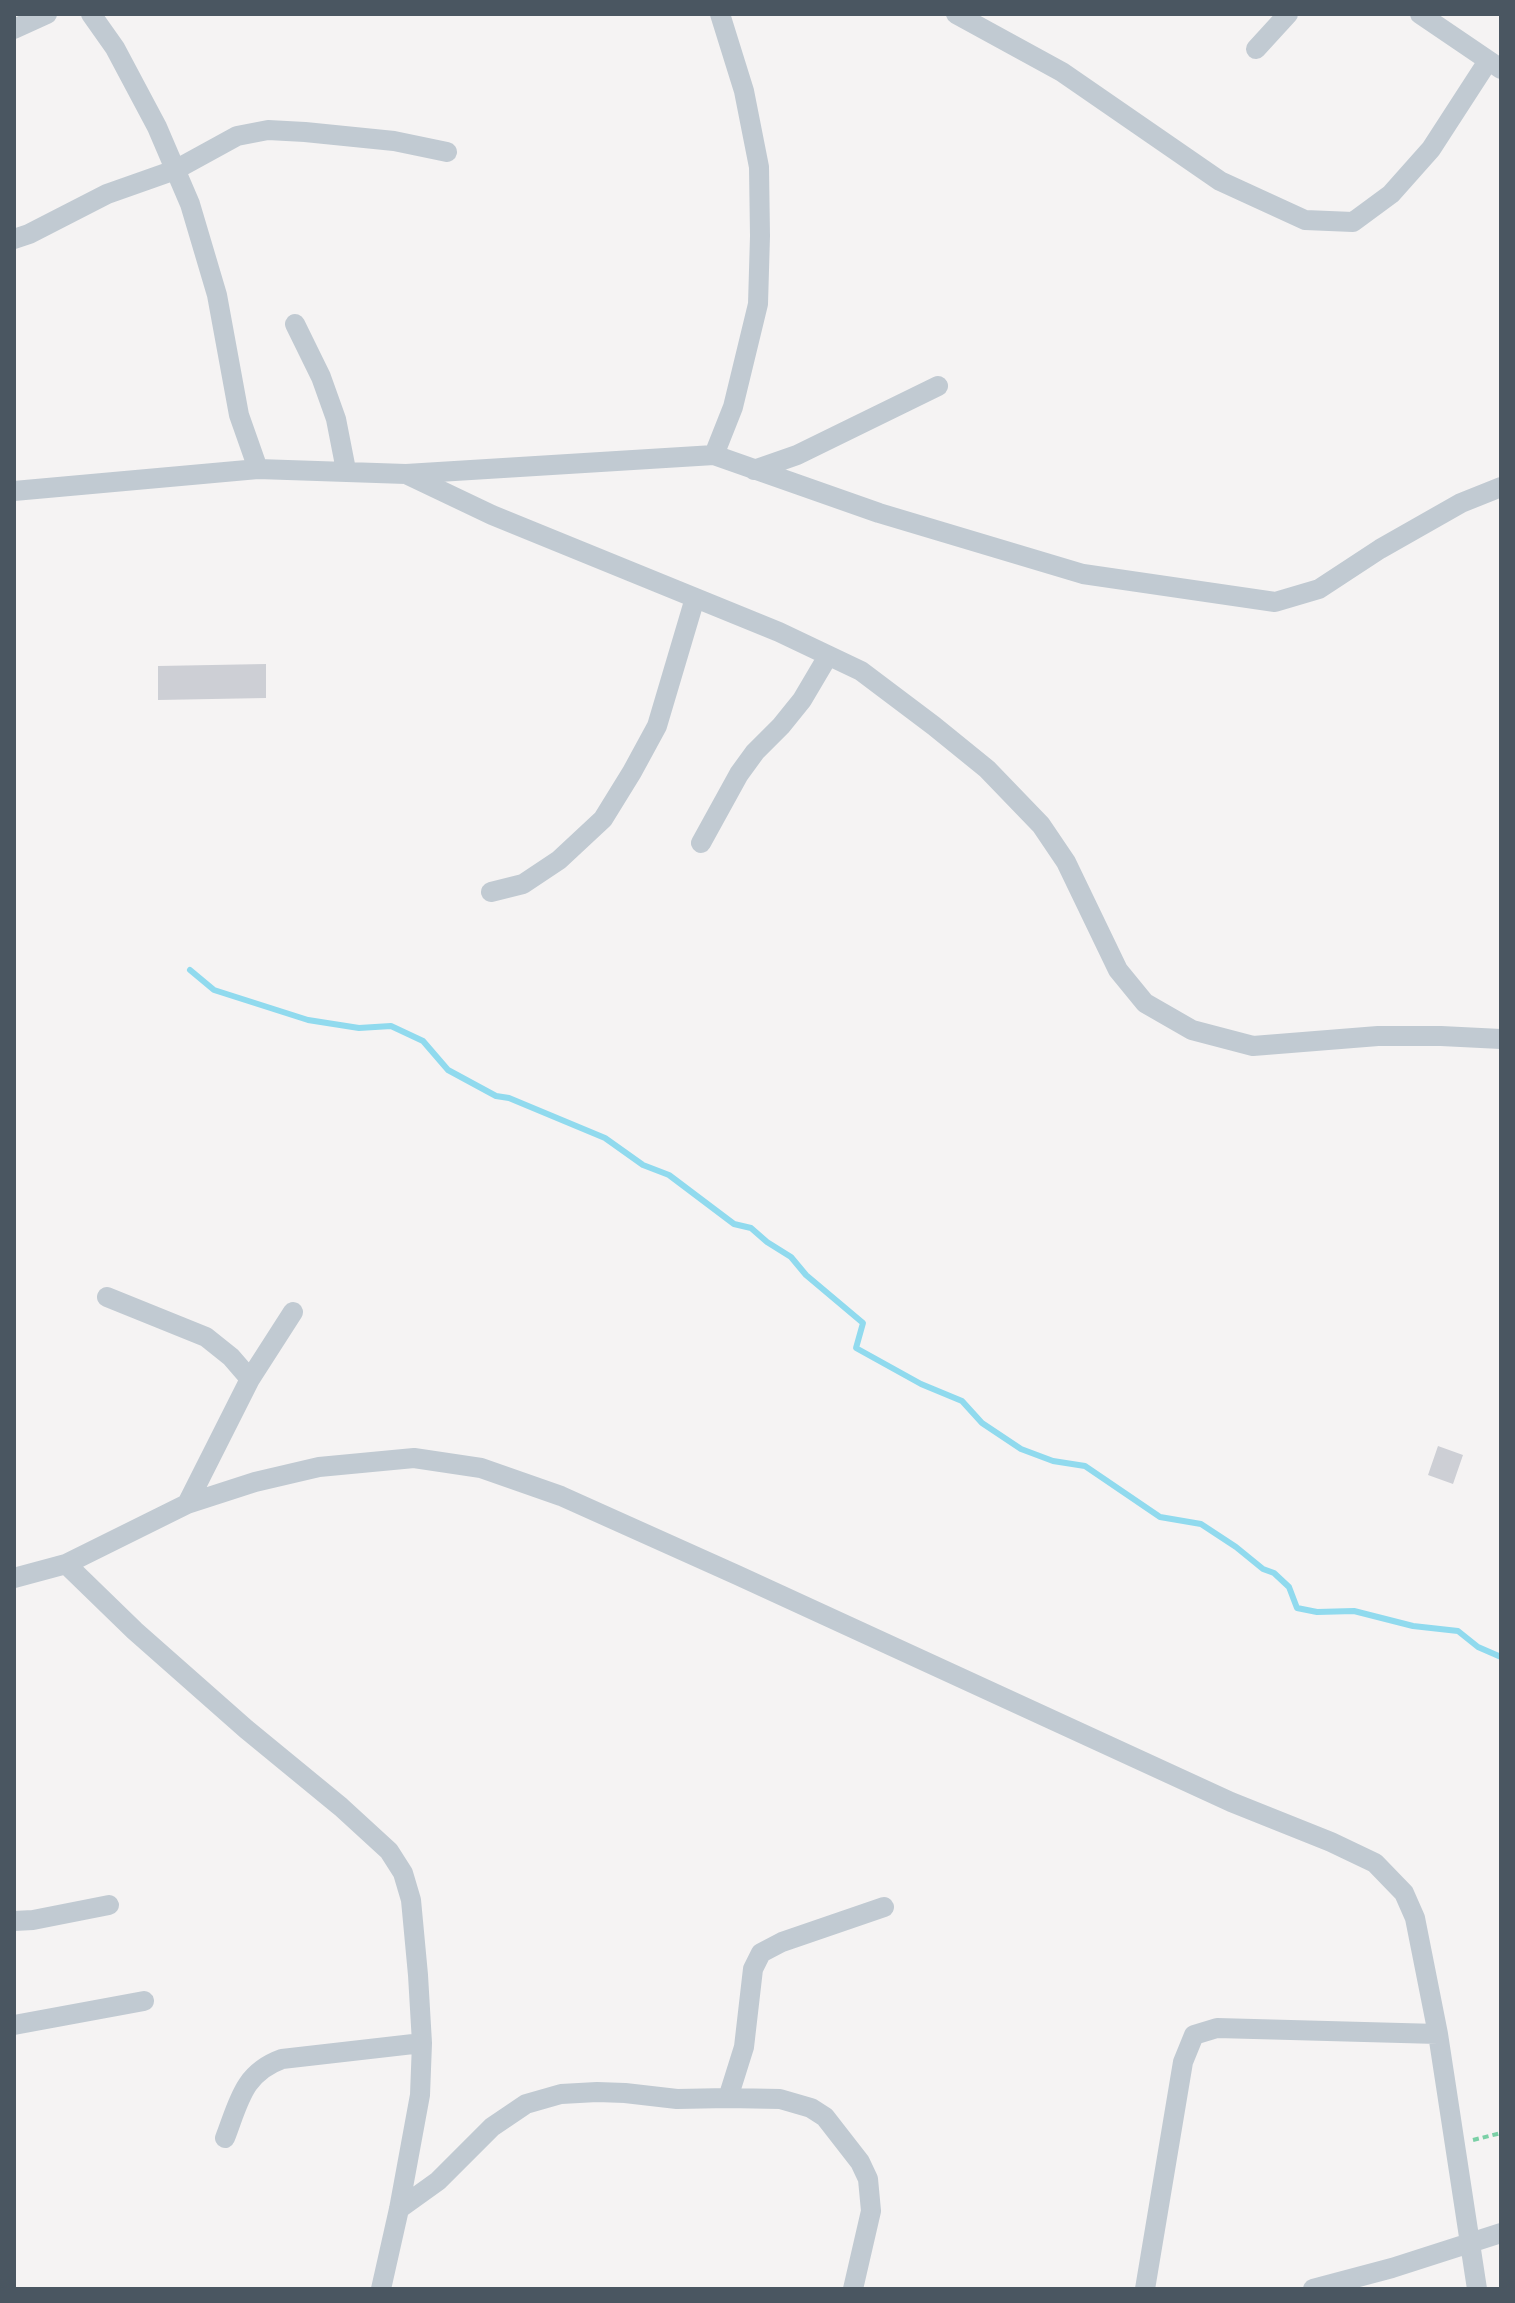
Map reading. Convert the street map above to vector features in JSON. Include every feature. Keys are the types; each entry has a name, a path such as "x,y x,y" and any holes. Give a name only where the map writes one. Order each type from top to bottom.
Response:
{"street":[{"path":"14,29 47,14"},
{"path":"91,14 115,48 157,127 190,204 217,295 239,415 258,469"},
{"path":"714,455 733,407 758,304 760,236 759,167 744,91 720,14"},
{"path":"956,14 1062,72 1220,181 1305,220 1353,222 1391,194 1431,149 1495,65 1420,14"},
{"path":"1256,49 1288,14"},
{"path":"14,239 107,194 175,170 237,136 268,130 305,132 394,141 447,152"},
{"path":"295,324 321,377 336,419 346,470"},
{"path":"754,470 797,455 938,386"},
{"path":"14,491 258,469 406,474 714,455 879,513 1083,574 1275,602 1319,589 1380,549 1461,503 1501,487"},
{"path":"406,474 492,515 695,598 861,671 987,769 1041,825 1066,862 1118,970 1145,1003 1192,1030 1253,1046 1378,1036 1500,1037"},
{"path":"491,892 523,884 559,860 603,819 657,726 695,598"},
{"path":"701,843 739,774 755,752 788,718 828,656"},
{"path":"107,1297 206,1337 231,1357 250,1379"},
{"path":"187,1504 250,1379 293,1312"},
{"path":"14,1578 66,1564 187,1504 255,1482 319,1467 414,1458 481,1468 561,1496 1231,1802 1375,1863 1404,1893 1415,1918 1438,2034 1477,2289"},
{"path":"66,1564 146,1641 389,1851 403,1873 411,1900 418,1975 422,2043 420,2095 381,2289"},
{"path":"14,1921 109,1905"},
{"path":"728,2098 744,2047 753,1969 761,1953 782,1942 884,1907"},
{"path":"14,2025 144,2001"},
{"path":"1145,2289 1183,2062 1194,2035 1217,2028 1438,2034"},
{"path":"225,2138 248,2080 268,2064 282,2059 422,2043"},
{"path":"399,2209 438,2181 492,2127 526,2104 561,2094 597,2092 677,2099 780,2099 811,2108 825,2117 860,2162 868,2179 871,2211 853,2289"},
{"path":"1313,2289 1392,2268 1501,2233"}],"path":[{"path":"1455,2145 1501,2133"}],"building":[{"path":"266,664 266,698 158,700 158,666"},
{"path":"1438,1446 1463,1455 1453,1484 1428,1475"}],"waterway":[{"path":"190,970 214,990 308,1020 359,1028 391,1026 423,1041 448,1070 496,1096 509,1098 605,1138 643,1165 669,1175 734,1224 751,1228 791,1257 806,1275 863,1323 856,1348 921,1384 962,1401 982,1423 1021,1449 1053,1461 1085,1466 1160,1517 1201,1524 1263,1569 1274,1573 1289,1587 1297,1608 1317,1612 1354,1611 1413,1626 1458,1631 1478,1647 1501,1657"}]}
